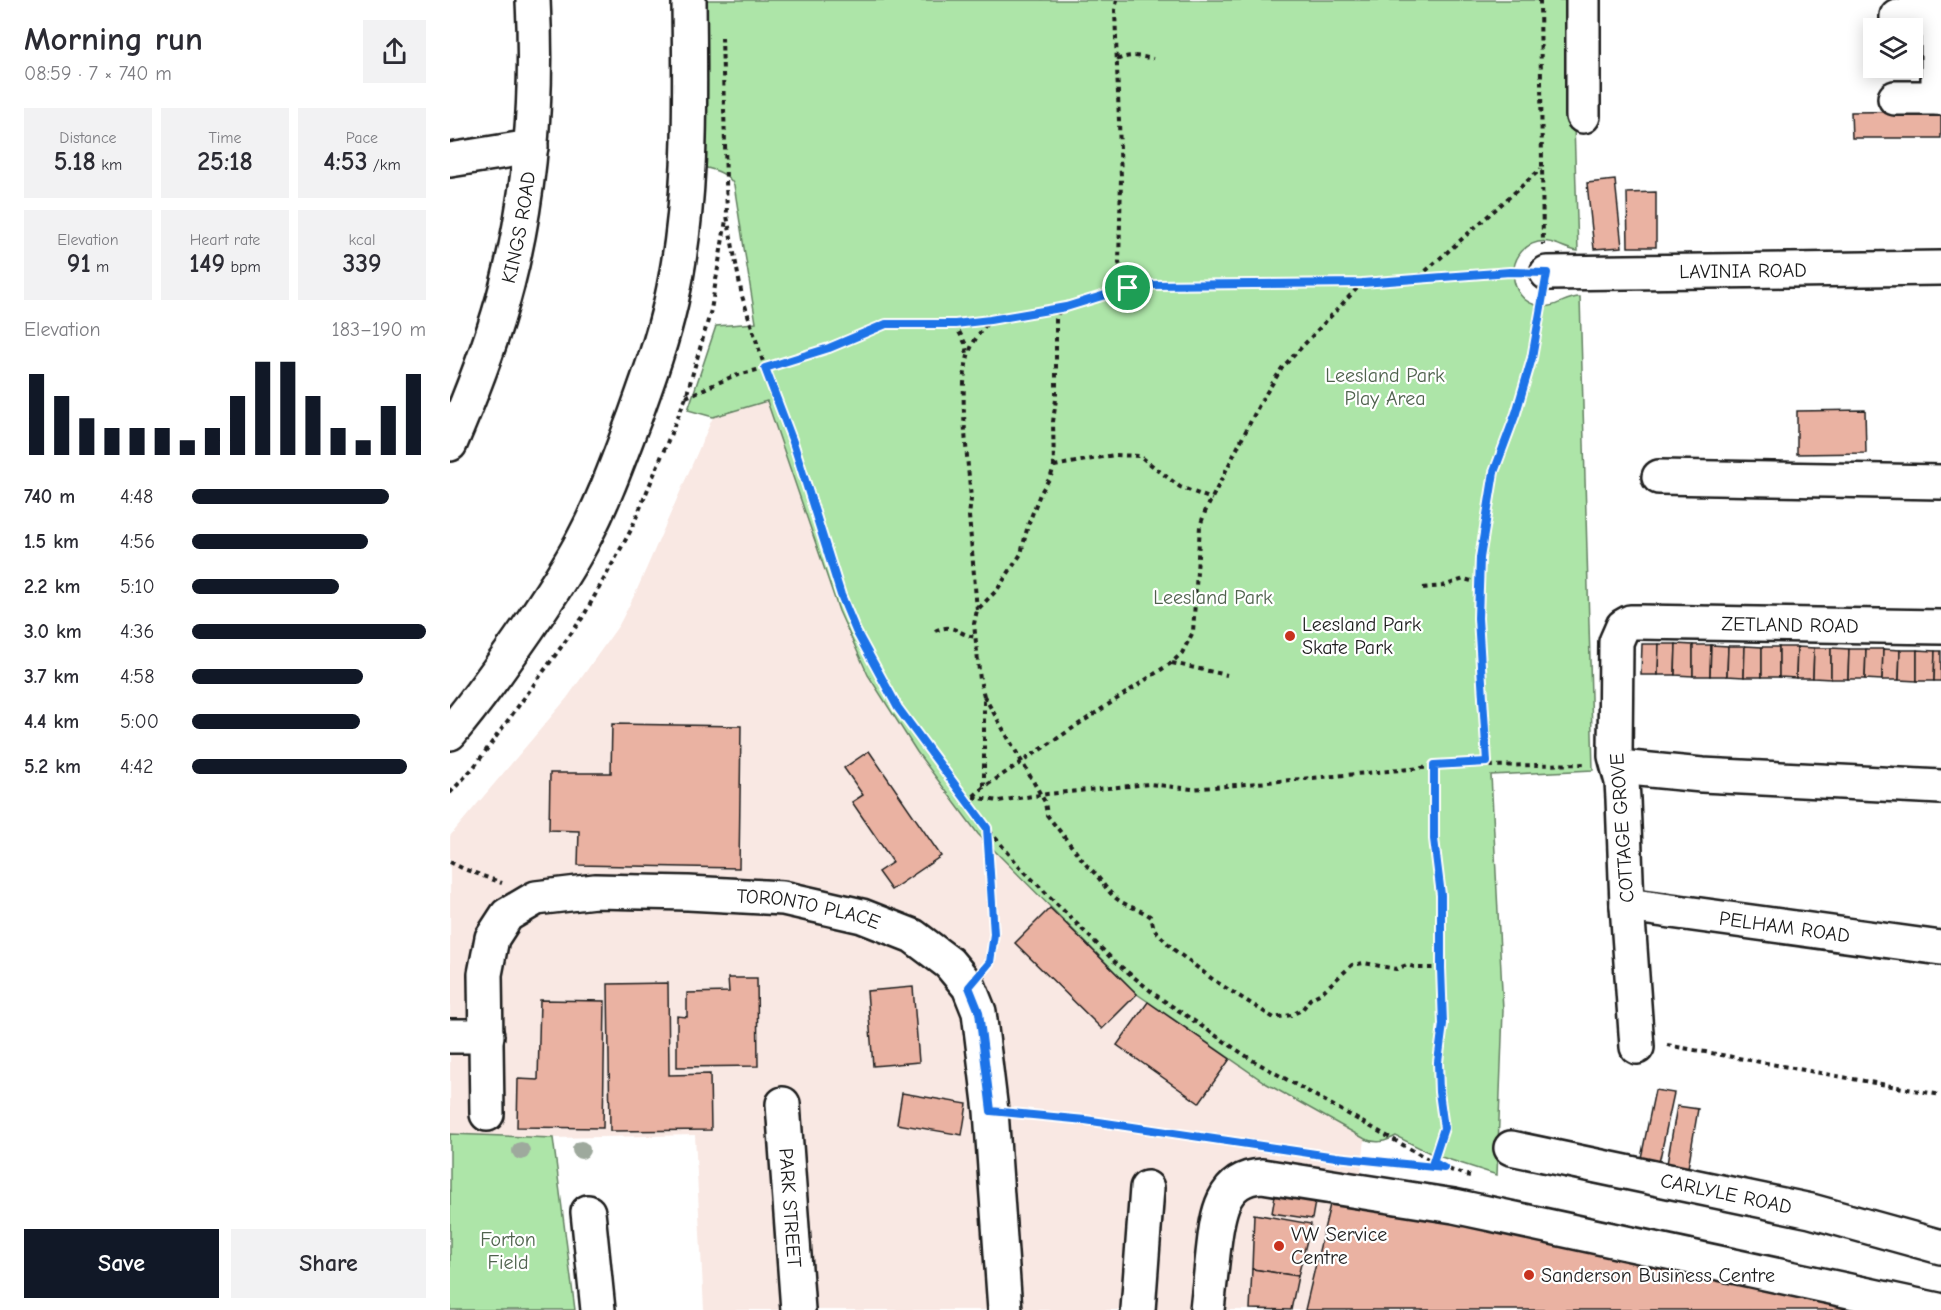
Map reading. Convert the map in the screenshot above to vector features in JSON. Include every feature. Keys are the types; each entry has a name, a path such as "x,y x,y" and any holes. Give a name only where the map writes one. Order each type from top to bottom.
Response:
{"street":[{"name":"KINGS ROAD","path":"450,444 482,363 507,285 524,201 531,147 535,81 533,0"},
{"path":"450,734 555,588 585,536 612,480 655,362 672,301 682,232 688,164 690,98 689,0"},
{"path":"1583,0 1583,116"},
{"path":"1895,98 1940,98 1938,8 1897,16 1897,18"},
{"path":"450,160 531,147"},
{"name":"LAVINIA ROAD","path":"1547,273 1941,268"},
{"path":"1659,477 1941,482"},
{"name":"COTTAGE GROVE","path":"1637,1043 1627,905 1623,799 1618,765 1616,642 1623,626 1630,622 1639,622"},
{"name":"ZETLAND ROAD","path":"1639,622 1941,627"},
{"path":"1618,765 1714,776 1941,787"},
{"name":"TORONTO PLACE","path":"487,1114 485,974 492,938 507,915 536,898 595,891 783,898 862,916 913,936 949,963 969,987 979,1012 991,1111 1005,1310"},
{"name":"PELHAM ROAD","path":"1627,905 1941,948"},
{"path":"450,1035 487,1036"},
{"name":"PARK STREET","path":"783,1104 798,1310"},
{"name":"CARLYLE ROAD","path":"1512,1148 1811,1211 1941,1247"},
{"path":"1208,1310 1217,1224 1221,1207 1231,1190 1241,1182 1262,1176 1454,1206 1938,1310"},
{"path":"1138,1310 1147,1188"},
{"path":"588,1212 598,1310"}],"path":[{"path":"1116,0 1121,178 1119,263 1128,288"},
{"path":"1540,0 1543,239"},
{"path":"722,34 727,216 742,296 765,368 793,442 838,585 856,631 898,708 987,828 1021,868 1094,944 1157,996 1252,1060 1444,1168"},
{"path":"1117,60 1124,56 1135,55 1153,59"},
{"path":"1418,278 1542,168"},
{"path":"686,398 731,377 829,348 886,324 955,324 990,320 1066,307 1128,288 1150,285 1362,283 1510,272 1547,273 1532,358 1516,413 1494,472 1480,558 1478,618 1487,766 1618,765"},
{"path":"967,802 1021,761 1171,663 1182,653 1193,632 1200,526 1212,499 1260,403 1282,368 1362,283"},
{"path":"977,610 997,590 1021,554 1026,542 1028,525 1054,466 1056,319 1058,313 1066,307"},
{"path":"967,358 978,334 990,320"},
{"path":"955,324 965,343 967,358 964,390 971,499 969,516 977,610 974,624 984,696 984,787"},
{"path":"1054,466 1114,455 1140,456 1180,488 1212,499"},
{"path":"1423,588 1464,579 1479,583"},
{"path":"934,631 945,627 957,630 965,636 976,637"},
{"path":"1171,663 1227,675"},
{"path":"984,696 1045,802 1047,815 1088,867 1097,873 1101,883 1118,900 1151,917 1154,929 1173,948 1215,981 1274,1018 1302,1010 1310,999 1321,993 1352,965 1364,963 1396,969 1407,965 1418,968 1441,968"},
{"path":"973,797 998,801 1149,784 1192,789 1434,765 1487,762"},
{"path":"1433,1162 1444,1128 1439,1072 1443,1024 1441,895 1434,839 1434,765"},
{"path":"969,987 990,962 994,934 987,828"},
{"path":"450,862 536,898"},
{"path":"1637,1043 1941,1095"},
{"path":"991,1111 1085,1120 1267,1146"},
{"path":"1380,1162 1444,1168 1475,1177"}],"shaded area":[{"path":"767,401 839,611 868,675 917,752 978,834 1137,994 1267,1084 1365,1139 1361,1173 1514,1201 1941,1299 1941,1310 704,1310 695,1135 553,1138 450,1134 450,836 567,698 619,625 636,592 713,417"}],"green space":[{"name":"Leesland Park","path":"702,0 1570,0 1578,251 1554,243 1538,242 1527,247 1519,255 1514,275 1515,286 1521,295 1529,302 1540,306 1550,306 1580,297 1593,770 1491,775 1503,1010 1497,1175 1432,1154 1396,1136 1380,1142 1365,1139 1267,1084 1137,994 978,834 917,752 868,675 839,611 767,401 713,417 688,410 716,326 756,323 734,185 716,170 702,167"},
{"name":"Forton Field","path":"450,1134 553,1138 575,1310 450,1310"}],"building":[{"path":"1941,111 1941,138 1852,138 1851,112"},
{"path":"1615,180 1622,247 1594,249 1587,183"},
{"path":"1656,192 1656,247 1628,247 1627,193"},
{"path":"1865,410 1866,453 1797,454 1797,411"},
{"path":"1642,644 1659,644 1658,675 1641,675"},
{"path":"1659,644 1676,644 1675,675 1658,675"},
{"path":"1676,644 1693,645 1693,676 1675,675"},
{"path":"1693,645 1711,645 1710,676 1693,676"},
{"path":"1711,645 1728,646 1727,676 1710,676"},
{"path":"1728,646 1745,646 1744,677 1727,676"},
{"path":"1745,646 1762,647 1762,677 1744,677"},
{"path":"1762,647 1779,647 1779,677 1762,677"},
{"path":"1779,647 1797,647 1796,678 1779,677"},
{"path":"1797,647 1814,648 1813,678 1796,678"},
{"path":"1814,648 1831,648 1831,679 1813,678"},
{"path":"1831,648 1849,649 1848,679 1831,679"},
{"path":"1849,649 1866,649 1865,679 1848,679"},
{"path":"1866,649 1883,649 1882,680 1865,679"},
{"path":"1883,649 1900,650 1899,680 1882,680"},
{"path":"1900,650 1917,650 1917,681 1899,680"},
{"path":"1917,650 1935,651 1934,681 1917,681"},
{"path":"1935,651 1941,651 1941,681 1934,681"},
{"path":"612,724 741,726 739,868 578,865 579,831 549,830 550,773 611,773"},
{"path":"869,751 941,856 891,890 878,872 893,862 852,802 863,795 844,768"},
{"path":"1050,908 1137,994 1102,1029 1015,943"},
{"path":"728,978 757,978 758,1066 677,1067 677,1016 687,1017 687,993 729,992"},
{"path":"668,983 669,1075 710,1074 711,1130 610,1131 608,984"},
{"path":"913,987 919,1062 873,1066 867,991"},
{"path":"540,1000 605,1001 603,1128 517,1127 518,1079 538,1080"},
{"path":"1148,1002 1230,1059 1199,1103 1117,1045"},
{"path":"1655,1090 1674,1093 1659,1163 1641,1158"},
{"path":"902,1093 967,1104 962,1135 897,1124"},
{"path":"1677,1106 1698,1109 1688,1168 1667,1164"},
{"path":"1276,1190 1316,1196 1312,1219 1272,1213"},
{"name":"Sanderson Business Centre","path":"1332,1196 1538,1241 1541,1228 1894,1310 1305,1310"},
{"name":"VW Service Centre","path":"1254,1214 1311,1224 1298,1276 1252,1269"},
{"path":"1252,1269 1298,1276 1291,1310 1250,1309"}],"place":[{"name":"Leesland Park Skate Park","path":"1290,636"},
{"name":"VW Service Centre","path":"1279,1246"},
{"name":"Sanderson Business Centre","path":"1529,1275"}],"route":[{"path":"1510,272 1547,273 1532,358 1516,413 1494,472 1480,558 1478,618 1487,762 1434,765 1434,839 1441,895 1443,1024 1438,1062 1444,1128 1433,1162 1444,1168 1336,1157 1085,1120 991,1111 979,1012 969,987 990,962 994,934 987,828 898,708 856,631 841,595 793,442 765,368 829,348 886,324 955,324 990,320 1066,307 1128,288 1150,285 1362,283 1510,272"}],"park label":[{"name":"Leesland Park Play Area","path":"1385,386"}]}
